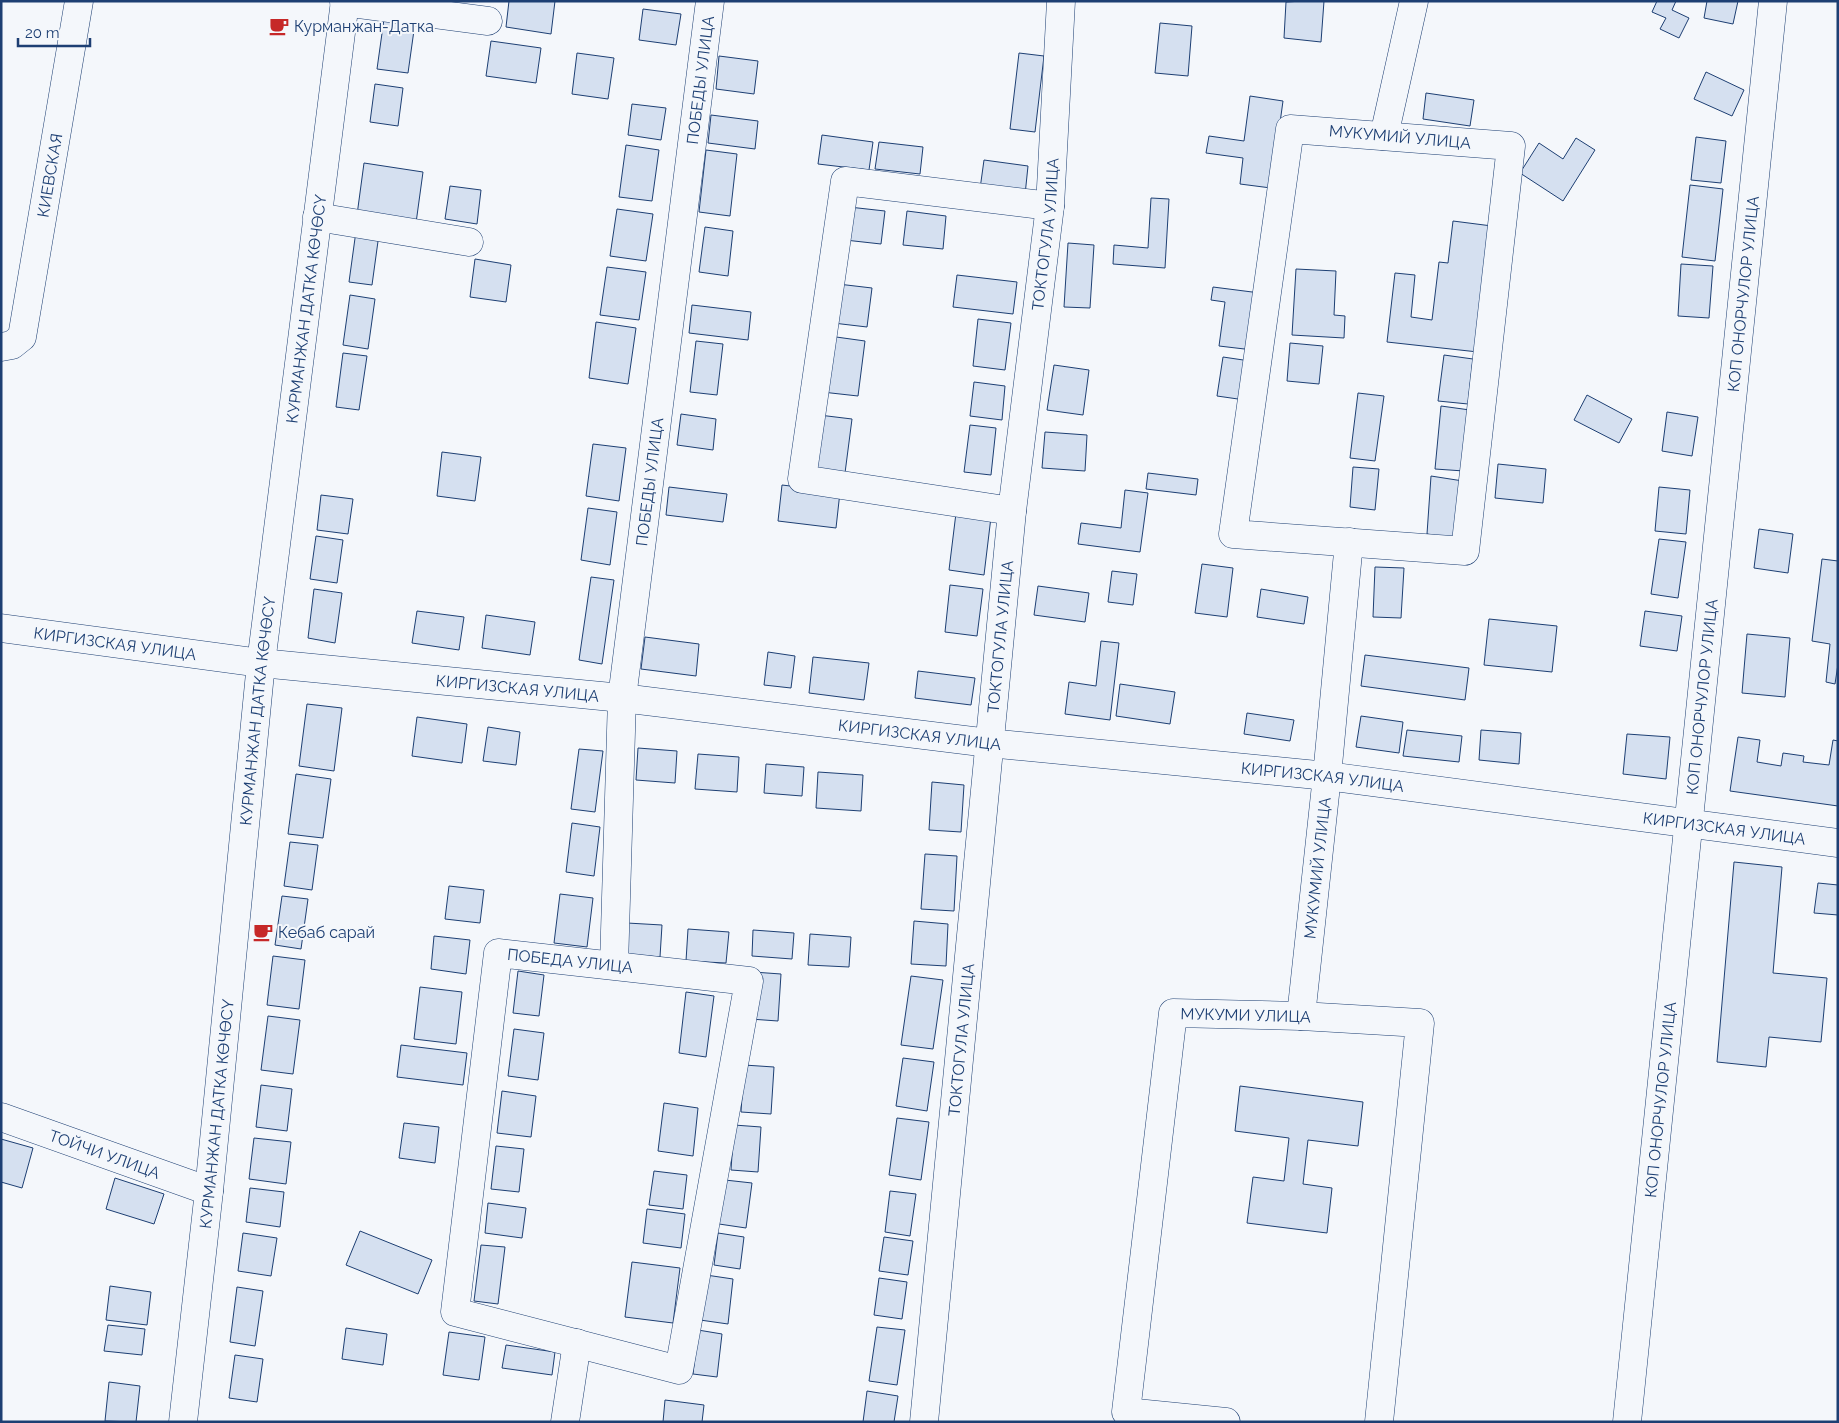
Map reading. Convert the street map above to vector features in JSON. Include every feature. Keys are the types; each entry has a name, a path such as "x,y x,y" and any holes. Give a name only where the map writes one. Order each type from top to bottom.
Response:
{"street":[{"name":"КИЕВСКАЯ","path":"7,346 22,337 79,1"},
{"name":"ПОБЕДЫ УЛИЦА","path":"614,965 622,698 710,1"},
{"name":"ТОКТОГУЛА УЛИЦА","path":"924,1422 1012,511 1050,206 1061,1"},
{"path":"1384,136 1414,1"},
{"name":"КОП ОНОРЧУЛОР УЛИЦА","path":"1627,1422 1773,1"},
{"path":"345,2 488,21"},
{"name":"КУРМАНЖАН ДАТКА КӨЧӨСҮ","path":"183,1422 209,1191 262,663 345,2"},
{"name":"МУКУМИЙ УЛИЦА","path":"1290,129 1384,136 1511,146 1465,551 1233,534 1290,129"},
{"path":"1012,511 802,480 845,181 1050,206"},
{"path":"317,217 469,242"},
{"name":"МУКУМИЙ УЛИЦА","path":"1300,1016 1327,776 1350,542"},
{"name":"КИРГИЗСКАЯ УЛИЦА","path":"1,628 262,663 622,698 989,744 1327,776 1838,843"},
{"name":"ПОБЕДА УЛИЦА","path":"498,953 614,965 749,982 679,1370 455,1312 498,953"},
{"name":"МУКУМИ УЛИЦА","path":"1226,1422 1126,1412 1174,1014 1300,1016 1420,1023 1379,1422"},
{"name":"ТОЙЧИ УЛИЦА","path":"1,1117 209,1191"},
{"path":"565,1422 577,1343"}],"building":[{"path":"509,1 555,1 551,34 506,27"},
{"path":"1324,1 1321,42 1284,38 1286,2"},
{"path":"1657,1 1676,1 1672,10 1689,18 1679,38 1660,29 1666,18 1652,12"},
{"path":"1707,1 1738,1 1733,24 1704,18"},
{"path":"643,9 681,14 676,45 639,40"},
{"path":"384,19 415,23 408,73 377,69"},
{"path":"1160,23 1192,26 1188,76 1155,73"},
{"path":"491,41 541,48 536,83 486,76"},
{"path":"577,53 614,58 608,99 572,94"},
{"path":"1019,53 1044,56 1035,132 1010,129"},
{"path":"719,56 758,61 754,94 716,89"},
{"path":"1706,72 1744,90 1732,116 1694,99"},
{"path":"375,84 403,88 398,126 370,122"},
{"path":"1426,93 1474,100 1470,126 1423,119"},
{"path":"1250,96 1283,101 1271,188 1240,184 1243,158 1206,153 1209,136 1244,141"},
{"path":"632,104 666,108 661,140 628,135"},
{"path":"711,115 758,121 755,149 708,143"},
{"path":"822,135 873,142 869,170 818,164"},
{"path":"1696,137 1726,141 1721,183 1691,180"},
{"path":"1576,138 1595,150 1563,201 1520,173 1539,143 1563,159"},
{"path":"879,142 923,147 920,174 875,169"},
{"path":"626,145 659,150 652,201 619,197"},
{"path":"706,150 737,154 730,216 699,212"},
{"path":"984,160 1028,166 1025,195 980,189"},
{"path":"364,163 423,172 416,223 357,215"},
{"path":"1690,185 1723,189 1715,261 1682,257"},
{"path":"450,186 481,190 477,224 445,219"},
{"path":"1151,198 1169,199 1165,268 1113,264 1114,245 1148,248"},
{"path":"849,207 885,211 881,244 845,240"},
{"path":"617,209 653,214 646,261 610,256"},
{"path":"907,211 946,216 943,249 903,245"},
{"path":"1453,221 1492,226 1478,352 1387,342 1395,273 1415,275 1411,317 1432,320 1439,262 1448,263"},
{"path":"705,227 733,231 728,276 699,272"},
{"path":"356,231 379,234 372,285 349,282"},
{"path":"1068,243 1094,245 1090,308 1064,307"},
{"path":"475,259 511,265 506,302 470,297"},
{"path":"1681,264 1713,266 1709,318 1678,316"},
{"path":"607,267 646,272 639,320 600,315"},
{"path":"1296,269 1336,271 1334,315 1345,316 1344,338 1292,335"},
{"path":"957,275 1017,282 1013,314 953,307"},
{"path":"838,284 872,288 867,327 833,323"},
{"path":"1213,287 1260,293 1253,350 1219,346 1225,302 1211,300"},
{"path":"350,295 375,299 368,349 343,345"},
{"path":"692,305 751,312 748,340 689,333"},
{"path":"978,319 1011,323 1005,370 973,366"},
{"path":"596,322 636,328 628,384 589,378"},
{"path":"829,336 865,341 858,396 822,392"},
{"path":"696,341 723,344 717,395 690,392"},
{"path":"1290,343 1323,346 1319,384 1287,381"},
{"path":"343,353 367,356 359,410 336,407"},
{"path":"1444,355 1473,359 1468,404 1438,401"},
{"path":"1223,357 1250,361 1245,400 1217,396"},
{"path":"1054,365 1089,370 1083,415 1047,410"},
{"path":"974,382 1005,386 1002,420 970,416"},
{"path":"1358,393 1384,396 1375,461 1350,458"},
{"path":"1587,395 1632,419 1619,443 1574,420"},
{"path":"1441,406 1470,410 1464,471 1435,469"},
{"path":"1667,412 1698,417 1692,456 1662,451"},
{"path":"681,414 716,419 713,450 677,445"},
{"path":"819,415 852,419 845,473 813,469"},
{"path":"970,425 996,428 991,475 964,472"},
{"path":"1045,432 1087,435 1085,471 1042,468"},
{"path":"593,444 626,448 619,501 586,496"},
{"path":"442,452 481,457 475,501 437,496"},
{"path":"1498,464 1546,469 1543,503 1495,498"},
{"path":"1353,467 1379,469 1375,510 1350,507"},
{"path":"1148,473 1198,479 1196,495 1146,489"},
{"path":"1431,476 1463,481 1455,539 1427,534"},
{"path":"782,485 840,492 836,528 778,521"},
{"path":"669,487 727,494 723,522 666,515"},
{"path":"1659,487 1690,490 1686,534 1655,531"},
{"path":"1125,490 1148,493 1140,552 1078,544 1081,523 1121,528"},
{"path":"321,495 353,499 348,534 317,530"},
{"path":"588,508 617,512 610,565 581,560"},
{"path":"956,513 991,517 984,575 949,570"},
{"path":"1759,529 1793,534 1788,573 1754,568"},
{"path":"316,536 343,540 337,583 310,579"},
{"path":"1659,539 1686,542 1678,598 1651,594"},
{"path":"1822,559 1838,561 1838,664 1835,684 1826,682 1830,644 1812,641"},
{"path":"1202,564 1233,568 1227,617 1195,613"},
{"path":"1375,567 1404,568 1401,618 1373,617"},
{"path":"1112,571 1137,574 1133,605 1108,602"},
{"path":"591,577 614,580 602,664 579,660"},
{"path":"950,585 983,589 977,636 945,632"},
{"path":"1038,586 1089,593 1085,622 1034,615"},
{"path":"314,589 342,593 335,643 308,638"},
{"path":"1261,589 1308,597 1304,624 1257,617"},
{"path":"417,611 464,617 459,650 412,643"},
{"path":"1645,611 1682,616 1677,651 1640,646"},
{"path":"486,615 535,622 530,655 482,648"},
{"path":"1489,619 1557,626 1552,672 1484,665"},
{"path":"1747,634 1790,638 1785,697 1742,693"},
{"path":"645,637 699,644 696,676 641,669"},
{"path":"1101,641 1119,643 1110,720 1065,714 1069,682 1096,686"},
{"path":"768,652 795,656 791,688 764,685"},
{"path":"1365,655 1469,668 1465,700 1361,686"},
{"path":"813,657 869,663 864,700 809,693"},
{"path":"918,671 975,678 971,705 915,698"},
{"path":"1120,684 1175,692 1170,724 1116,716"},
{"path":"307,704 342,708 334,771 299,766"},
{"path":"1247,713 1294,720 1290,741 1244,734"},
{"path":"1361,716 1403,722 1399,753 1356,747"},
{"path":"417,717 467,724 462,763 412,756"},
{"path":"488,727 520,732 516,765 483,761"},
{"path":"1407,730 1462,736 1459,762 1403,756"},
{"path":"1481,730 1521,733 1519,764 1479,760"},
{"path":"1627,734 1670,737 1666,779 1623,774"},
{"path":"1738,737 1760,740 1757,762 1781,766 1783,753 1804,756 1803,762 1829,765 1833,740 1838,741 1838,806 1730,791"},
{"path":"638,748 677,751 675,783 636,780"},
{"path":"579,749 603,751 595,812 571,809"},
{"path":"698,754 739,757 737,792 695,789"},
{"path":"766,764 804,767 802,796 764,793"},
{"path":"818,772 863,775 861,811 816,808"},
{"path":"296,774 331,779 323,838 288,834"},
{"path":"932,782 964,785 961,832 929,830"},
{"path":"572,823 600,827 594,876 566,872"},
{"path":"290,842 318,845 312,890 284,886"},
{"path":"925,854 957,856 954,911 921,909"},
{"path":"1734,862 1782,867 1773,973 1827,978 1821,1042 1769,1037 1766,1067 1717,1062"},
{"path":"1818,883 1838,885 1838,915 1814,913"},
{"path":"449,886 484,890 480,923 445,919"},
{"path":"560,894 593,898 587,947 554,943"},
{"path":"282,896 308,899 301,949 275,945"},
{"path":"914,921 948,924 946,966 911,964"},
{"path":"627,923 662,925 660,957 624,954"},
{"path":"688,929 729,932 726,963 686,961"},
{"path":"753,930 794,933 792,959 752,956"},
{"path":"810,934 851,937 849,967 808,965"},
{"path":"434,936 470,940 466,974 431,969"},
{"path":"273,956 305,960 299,1009 267,1005"},
{"path":"518,971 544,975 539,1016 513,1013"},
{"path":"753,972 781,974 778,1021 750,1019"},
{"path":"911,976 943,980 933,1049 901,1045"},
{"path":"420,987 462,992 456,1044 414,1039"},
{"path":"686,992 714,996 706,1057 679,1053"},
{"path":"268,1016 300,1020 293,1074 261,1070"},
{"path":"514,1029 544,1033 538,1080 508,1076"},
{"path":"401,1045 467,1053 463,1085 397,1077"},
{"path":"903,1058 934,1062 927,1111 896,1106"},
{"path":"744,1065 774,1067 771,1114 741,1112"},
{"path":"261,1085 292,1089 287,1131 256,1127"},
{"path":"1240,1086 1363,1102 1358,1146 1308,1140 1303,1184 1332,1188 1327,1233 1247,1223 1253,1177 1284,1181 1289,1138 1235,1131"},
{"path":"502,1091 536,1096 531,1137 497,1133"},
{"path":"664,1103 698,1108 693,1156 658,1151"},
{"path":"897,1118 929,1122 921,1180 889,1175"},
{"path":"404,1123 439,1127 435,1163 399,1158"},
{"path":"734,1125 761,1127 758,1172 731,1170"},
{"path":"254,1138 291,1142 286,1184 249,1179"},
{"path":"1,1139 33,1148 22,1188 1,1182"},
{"path":"496,1146 524,1149 519,1192 491,1189"},
{"path":"654,1171 687,1175 683,1209 649,1205"},
{"path":"115,1178 164,1194 154,1224 106,1209"},
{"path":"725,1180 752,1183 746,1228 719,1224"},
{"path":"250,1188 284,1192 280,1227 246,1222"},
{"path":"890,1191 916,1194 910,1236 885,1232"},
{"path":"488,1203 526,1208 522,1238 485,1233"},
{"path":"647,1209 685,1214 681,1248 643,1243"},
{"path":"360,1231 432,1260 418,1294 346,1265"},
{"path":"243,1233 277,1238 271,1276 238,1271"},
{"path":"718,1233 744,1237 740,1269 714,1265"},
{"path":"884,1237 913,1241 908,1275 879,1271"},
{"path":"481,1245 505,1247 498,1304 474,1301"},
{"path":"632,1262 680,1268 673,1323 625,1317"},
{"path":"706,1275 733,1279 728,1324 700,1320"},
{"path":"879,1278 907,1282 902,1319 874,1315"},
{"path":"110,1286 151,1292 147,1325 106,1320"},
{"path":"237,1287 263,1291 255,1346 230,1342"},
{"path":"108,1325 145,1329 142,1355 104,1351"},
{"path":"877,1327 905,1330 897,1385 869,1381"},
{"path":"346,1328 387,1334 383,1365 342,1359"},
{"path":"698,1330 722,1334 717,1377 693,1374"},
{"path":"449,1332 485,1337 479,1380 443,1375"},
{"path":"506,1345 555,1352 552,1375 502,1368"},
{"path":"235,1355 263,1359 257,1402 229,1398"},
{"path":"109,1382 140,1386 136,1422 105,1421"},
{"path":"867,1391 898,1396 894,1422 863,1422"},
{"path":"665,1400 704,1405 702,1422 663,1422"}],"place":[{"name":"Курманжан-Датка","path":"279,26"},
{"name":"Кебаб сарай","path":"263,932"}]}
